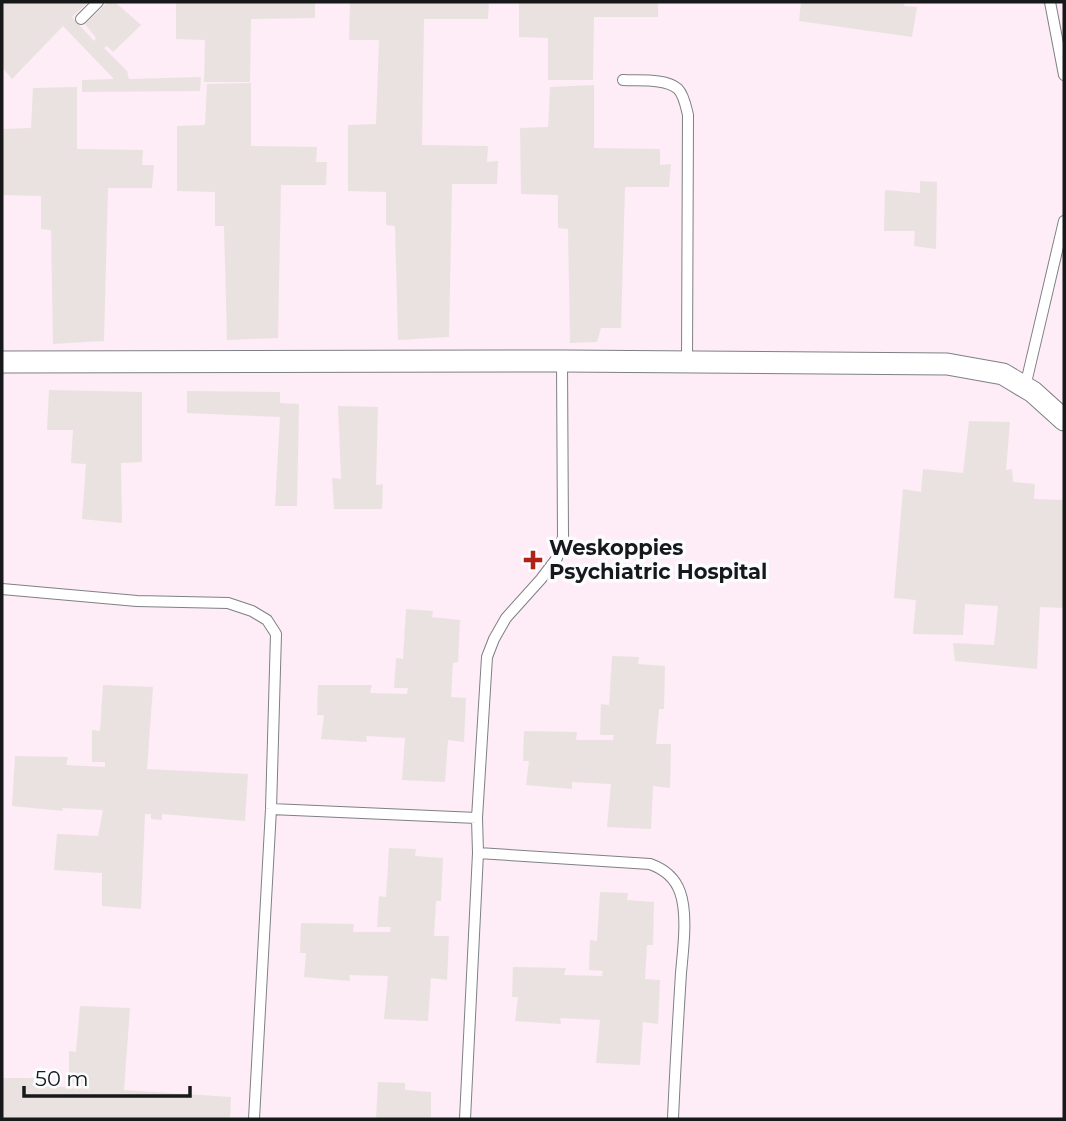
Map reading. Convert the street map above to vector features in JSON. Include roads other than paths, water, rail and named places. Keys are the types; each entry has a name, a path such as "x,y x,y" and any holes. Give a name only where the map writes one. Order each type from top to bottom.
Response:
{"street":[{"path":"2,362 562,361 947,364 993,371 1016,380 1064,420"}],"lane":[{"path":"81,19 98,2"},
{"path":"1050,2 1064,75"},
{"path":"623,80 663,83 677,88 688,115 688,363"},
{"path":"1025,387 1064,221"},
{"path":"465,1119 487,657 506,618 557,558 563,537 562,361"},
{"path":"2,589 137,601 228,603 252,611 267,620 276,634 271,808 254,1119"},
{"path":"271,808 478,818"},
{"path":"478,853 650,864 661,868 674,879 682,902 684,935 673,1119"}],"place":[{"name":"Weskoppies Psychiatric Hospital","path":"533,560"}]}
